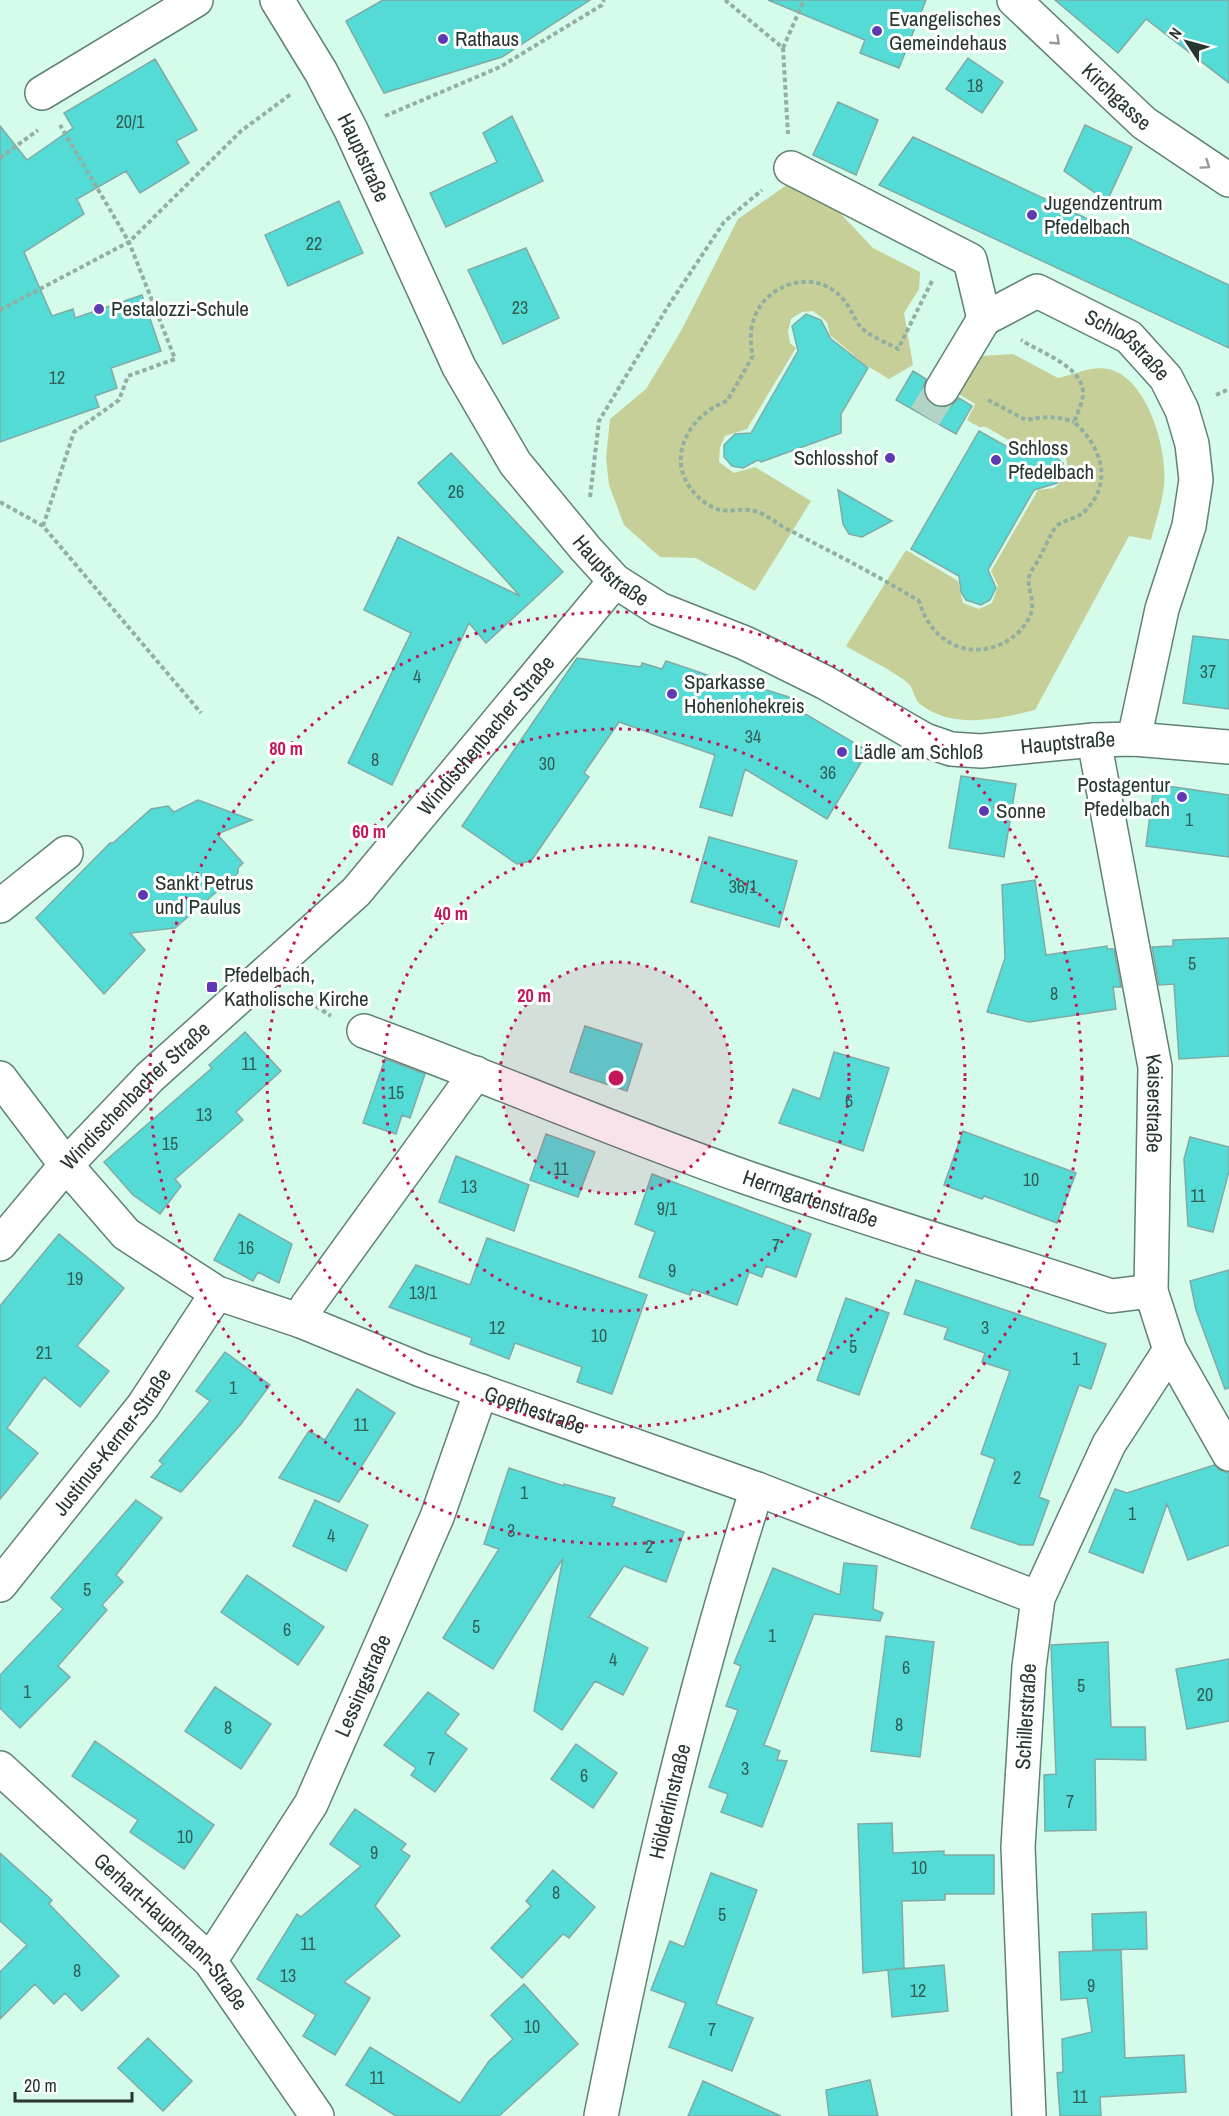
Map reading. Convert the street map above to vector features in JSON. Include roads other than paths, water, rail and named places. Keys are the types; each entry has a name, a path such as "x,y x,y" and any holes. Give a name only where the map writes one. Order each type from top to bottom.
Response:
{"street":[{"path":"49,105 196,0"},
{"name":"Hauptstraße","path":"277,0 321,72 351,130 459,367 515,463 615,581 659,609 755,648 824,682 925,740 951,749 981,751 1094,740 1134,739 1229,747"},
{"name":"Kirchgasse","path":"1014,0 1144,123 1229,180"},
{"path":"791,168 970,260 984,319 942,389"},
{"name":"Schloßstraße","path":"984,319 1037,291 1129,337 1166,378 1182,410 1192,444 1197,480 1189,526 1162,609 1134,739"},
{"name":"Windischenbacher Straße","path":"0,1244 66,1165 150,1077 356,892 615,581"},
{"name":"Kaiserstraße","path":"1094,740 1155,1067 1152,1291 1170,1350 1229,1454"},
{"path":"0,906 66,853"},
{"name":"Herrngartenstraße","path":"364,1031 745,1177 1111,1296 1152,1291"},
{"path":"301,1322 307,1306 476,1073"},
{"name":"Goethestraße","path":"0,1078 66,1165 126,1234 217,1293 301,1322 481,1391 757,1489 1038,1599"},
{"name":"Justinus-Kerner-Straße","path":"0,1585 143,1406 217,1293"},
{"name":"Schillerstraße","path":"1029,2116 1018,1847 1029,1667 1038,1599 1109,1444 1170,1350"},
{"name":"Lessingstraße","path":"210,1961 311,1804 437,1517 481,1391"},
{"name":"Hölderlinstraße","path":"602,2116 640,1922 678,1762 721,1602 757,1489"},
{"name":"Gerhart-Hauptmann-Straße","path":"0,1768 210,1961 317,2116"}],"tunnel":[{"path":"925,416 942,389"}],"place":[{"name":"Evangelisches Gemeindehaus","path":"877,31"},
{"name":"Rathaus","path":"443,39"},
{"name":"Jugendzentrum Pfedelbach","path":"1032,215"},
{"name":"Pestalozzi-Schule","path":"99,309"},
{"name":"Schlosshof","path":"890,458"},
{"name":"Schloss Pfedelbach","path":"996,460"},
{"name":"Sparkasse Hohenlohekreis","path":"672,694"},
{"name":"Lädle am Schloß","path":"842,752"},
{"name":"Postagentur Pfedelbach","path":"1182,797"},
{"name":"Sonne","path":"984,811"},
{"name":"Sankt Petrus und Paulus","path":"143,895"},
{"name":"Pfedelbach, Katholische Kirche","path":"212,987"}]}
